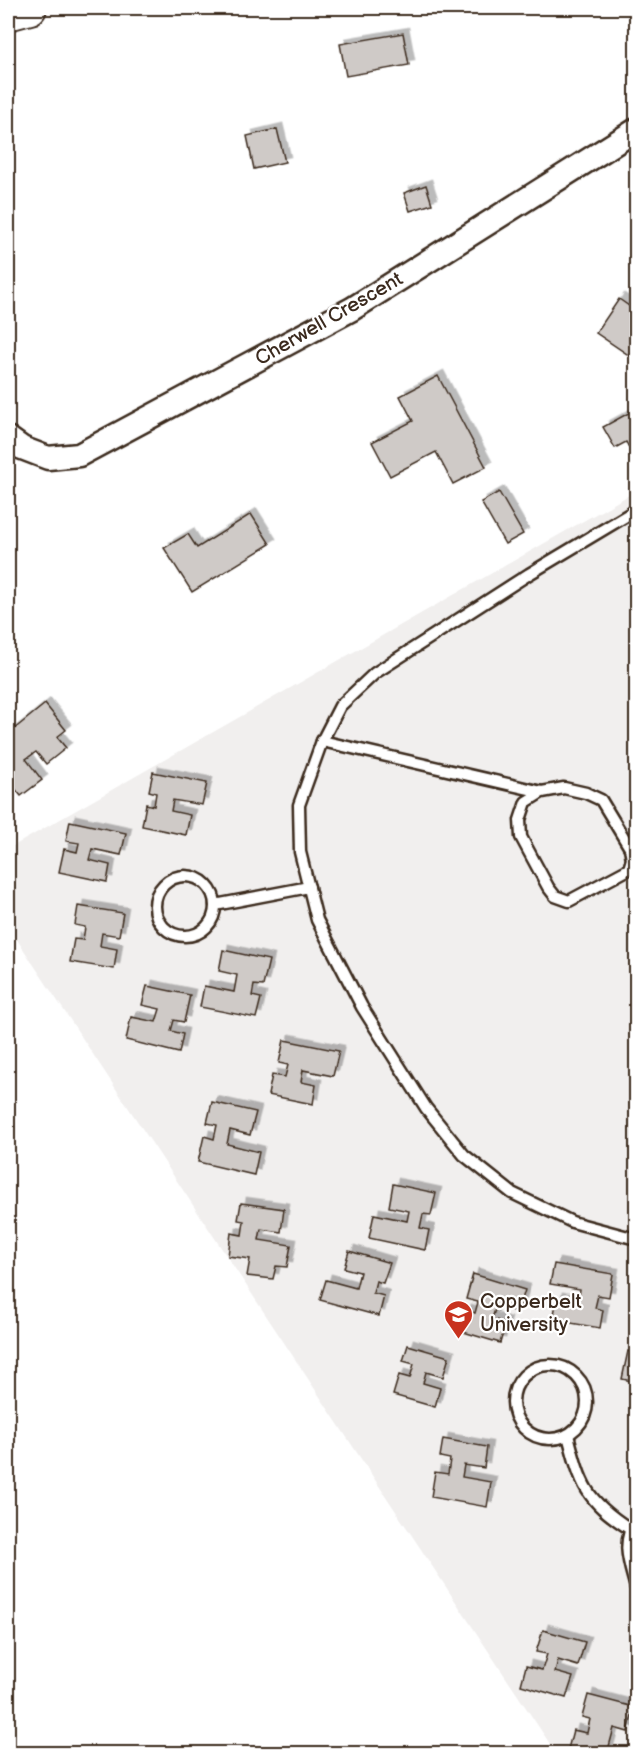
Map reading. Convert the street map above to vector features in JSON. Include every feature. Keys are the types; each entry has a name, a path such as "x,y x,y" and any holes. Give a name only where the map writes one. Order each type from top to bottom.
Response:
{"main road":[{"path":"8,14 30,8"}],"street":[{"name":"Cherwell Crescent","path":"8,438 22,448 48,458 79,455 352,309 636,130"}],"lane":[{"path":"636,510 529,574 375,673 340,706 322,741 300,805 300,852 317,920 362,1007 426,1108 464,1155 512,1193 572,1222 636,1239"},
{"path":"322,741 542,792 564,788 586,793 601,800 630,848 632,859 629,870 569,901 555,896 522,837 520,820 526,802 542,792"},
{"path":"191,877 205,884 214,896 215,904 215,912 208,926 196,935 180,936 166,929 157,916 156,901 162,887 175,878 191,877"},
{"path":"215,904 309,887"},
{"path":"542,1365 563,1366 581,1379 588,1399 584,1419 568,1435 548,1439 527,1432 514,1414 513,1393 523,1374 542,1365"},
{"path":"568,1435 583,1485 596,1504 633,1525 626,1551 636,1588"}],"shaded area":[{"name":"Copperbelt University","path":"636,491 636,1753 556,1753 8,926 8,849"}],"building":[{"path":"403,33 409,65 346,76 340,44"},
{"path":"277,129 285,162 254,169 247,136"},
{"path":"426,185 432,204 410,211 404,193"},
{"path":"619,299 636,311 636,360 596,333"},
{"path":"438,376 486,467 453,484 436,452 390,476 372,442 413,421 400,396"},
{"path":"636,409 636,461 626,442 615,448 603,427"},
{"path":"499,492 523,534 505,544 481,502"},
{"path":"251,514 270,544 192,592 164,548 188,534 197,548"},
{"path":"45,704 66,730 57,737 66,748 46,764 36,752 26,759 42,780 21,796 8,780 8,734"},
{"path":"153,772 207,783 202,805 173,800 171,811 190,815 186,835 142,826 146,804 154,806 156,793 149,791"},
{"path":"70,821 126,833 121,855 92,849 89,860 110,865 107,882 59,872 64,849 77,852 79,843 66,841"},
{"path":"78,906 123,913 119,936 102,933 100,946 117,949 114,969 70,962 74,939 83,940 85,927 75,925"},
{"path":"223,950 269,960 263,986 254,985 252,996 261,998 256,1018 200,1007 204,986 234,992 237,975 219,971"},
{"path":"147,986 190,995 184,1022 174,1020 171,1031 183,1034 179,1053 126,1040 131,1017 156,1022 160,1009 142,1005"},
{"path":"284,1040 339,1051 333,1076 303,1070 301,1082 316,1085 313,1104 268,1095 272,1075 285,1077 288,1065 279,1063"},
{"path":"212,1102 256,1112 250,1135 230,1130 227,1144 259,1152 254,1175 198,1162 204,1136 214,1139 217,1125 207,1123"},
{"path":"393,1184 436,1193 431,1215 423,1214 420,1228 429,1230 425,1250 369,1238 374,1214 407,1221 409,1211 389,1207"},
{"path":"241,1203 284,1209 281,1232 261,1229 259,1240 291,1245 287,1267 276,1266 273,1279 247,1276 250,1259 228,1256 231,1233 242,1235 244,1221 238,1220"},
{"path":"349,1251 390,1263 383,1283 376,1281 373,1293 384,1296 379,1316 320,1300 326,1280 356,1288 360,1272 344,1268"},
{"path":"554,1264 613,1274 609,1297 598,1295 595,1308 603,1310 600,1328 553,1320 557,1298 578,1302 580,1289 550,1284"},
{"path":"473,1274 525,1290 518,1312 496,1306 492,1319 506,1323 500,1343 460,1331 466,1310 475,1313 478,1302 466,1299"},
{"path":"408,1345 449,1357 443,1377 426,1372 423,1383 440,1388 435,1407 393,1395 399,1375 410,1378 414,1364 403,1361"},
{"path":"628,1351 636,1353 636,1382 622,1379"},
{"path":"443,1439 487,1447 484,1468 464,1465 462,1477 491,1482 487,1507 431,1497 435,1472 448,1474 450,1459 440,1457"},
{"path":"543,1630 585,1642 578,1666 558,1660 555,1672 573,1677 566,1698 521,1685 526,1666 542,1670 547,1654 536,1652"},
{"path":"588,1695 634,1707 628,1732 614,1728 607,1754 567,1753 573,1730 587,1733 590,1719 582,1717"}],"place":[{"name":"Copperbelt University","path":"459,1340"}]}
